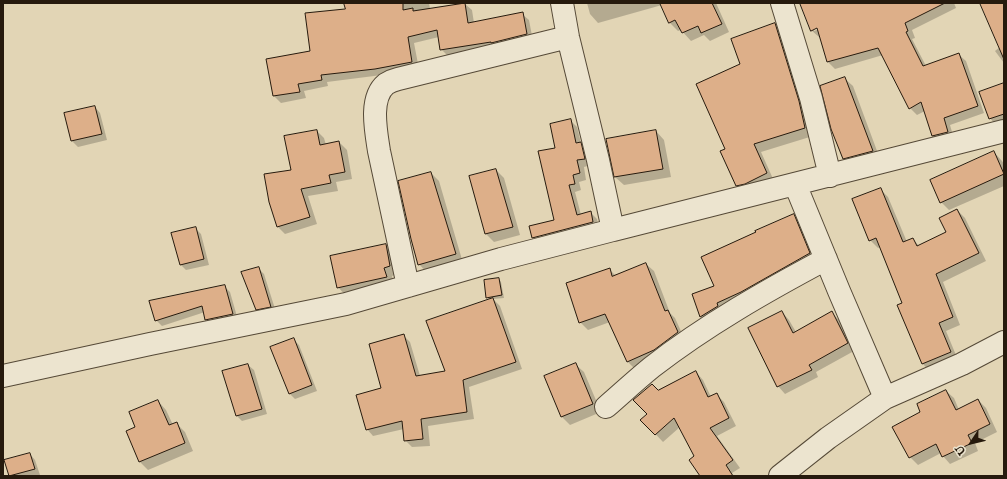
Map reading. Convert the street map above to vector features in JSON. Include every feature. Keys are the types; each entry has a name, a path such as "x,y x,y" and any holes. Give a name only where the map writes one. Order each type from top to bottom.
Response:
{"street":[{"path":"562,3 568,37 598,160 613,230"},
{"path":"782,3 811,98 830,176"},
{"path":"408,286 379,151 375,110 377,97 382,89 387,83 398,79 568,37"},
{"path":"3,376 346,304 501,259 1004,131"},
{"path":"795,184 885,398"},
{"path":"606,407 652,367 717,320 826,259"},
{"path":"780,476 828,438 885,398 962,364 1004,342"}],"building":[{"path":"344,3 403,3 403,10 413,8 413,11 465,3 468,23 523,12 527,34 491,43 440,50 437,30 408,37 412,62 375,69 321,75 322,80 298,84 300,92 273,96 266,59 310,51 305,13 345,9"},
{"path":"660,3 712,3 722,24 701,33 698,26 682,33 675,20 669,23"},
{"path":"800,3 945,3 905,23 908,31 906,32 923,66 959,53 978,106 944,118 948,132 932,136 921,102 909,109 878,48 827,62 817,28 811,31"},
{"path":"980,3 1004,3 1004,59"},
{"path":"775,23 799,101 805,128 754,144 767,173 745,184 736,186 720,151 725,149 696,84 740,64 731,39"},
{"path":"845,77 873,151 843,159 831,129 820,86"},
{"path":"1004,83 1004,114 989,119 979,92"},
{"path":"95,106 102,134 71,141 64,113"},
{"path":"571,119 576,143 581,142 585,159 577,160 580,173 573,175 575,184 569,185 577,215 591,211 593,222 532,238 529,226 554,220 538,151 555,148 550,124"},
{"path":"317,130 320,145 339,141 345,172 329,175 331,183 301,189 310,217 277,227 269,202 264,174 291,170 284,136"},
{"path":"656,130 663,169 614,177 606,139"},
{"path":"994,151 1004,174 940,203 930,180"},
{"path":"496,169 513,227 485,234 469,176"},
{"path":"431,172 456,254 418,265 398,181"},
{"path":"881,188 903,242 913,238 917,246 946,232 939,218 957,209 979,253 936,274 953,317 939,323 951,352 922,364 897,305 902,303 876,238 869,241 852,199"},
{"path":"794,214 810,253 741,292 717,303 718,306 700,317 692,294 714,286 701,257"},
{"path":"196,227 204,259 180,265 171,233"},
{"path":"386,244 390,266 384,268 387,277 337,288 330,256"},
{"path":"646,263 665,311 668,310 678,332 654,350 627,362 605,314 579,323 566,283 610,268 612,276"},
{"path":"259,267 271,307 256,310 241,272"},
{"path":"499,278 502,295 486,298 484,280"},
{"path":"225,285 233,314 205,320 202,306 155,321 149,301"},
{"path":"493,298 516,362 463,380 467,412 421,419 423,439 404,441 402,421 366,430 356,395 381,388 369,344 404,334 416,376 445,371 426,321"},
{"path":"782,311 793,333 832,311 848,343 809,365 812,370 777,387 748,328"},
{"path":"294,338 312,385 289,394 270,347"},
{"path":"576,363 593,404 561,417 544,376"},
{"path":"248,364 262,409 236,416 222,371"},
{"path":"696,371 708,397 717,393 729,418 710,428 733,460 726,465 733,476 700,476 689,460 694,456 674,418 655,435 640,420 647,414 633,400 652,384 658,390"},
{"path":"946,390 956,410 978,399 990,424 968,435 972,443 942,457 936,444 909,458 892,427 920,412 917,404"},
{"path":"158,400 169,425 177,422 185,443 139,462 126,431 135,427 129,412"},
{"path":"30,453 35,469 9,476 4,460"}]}
